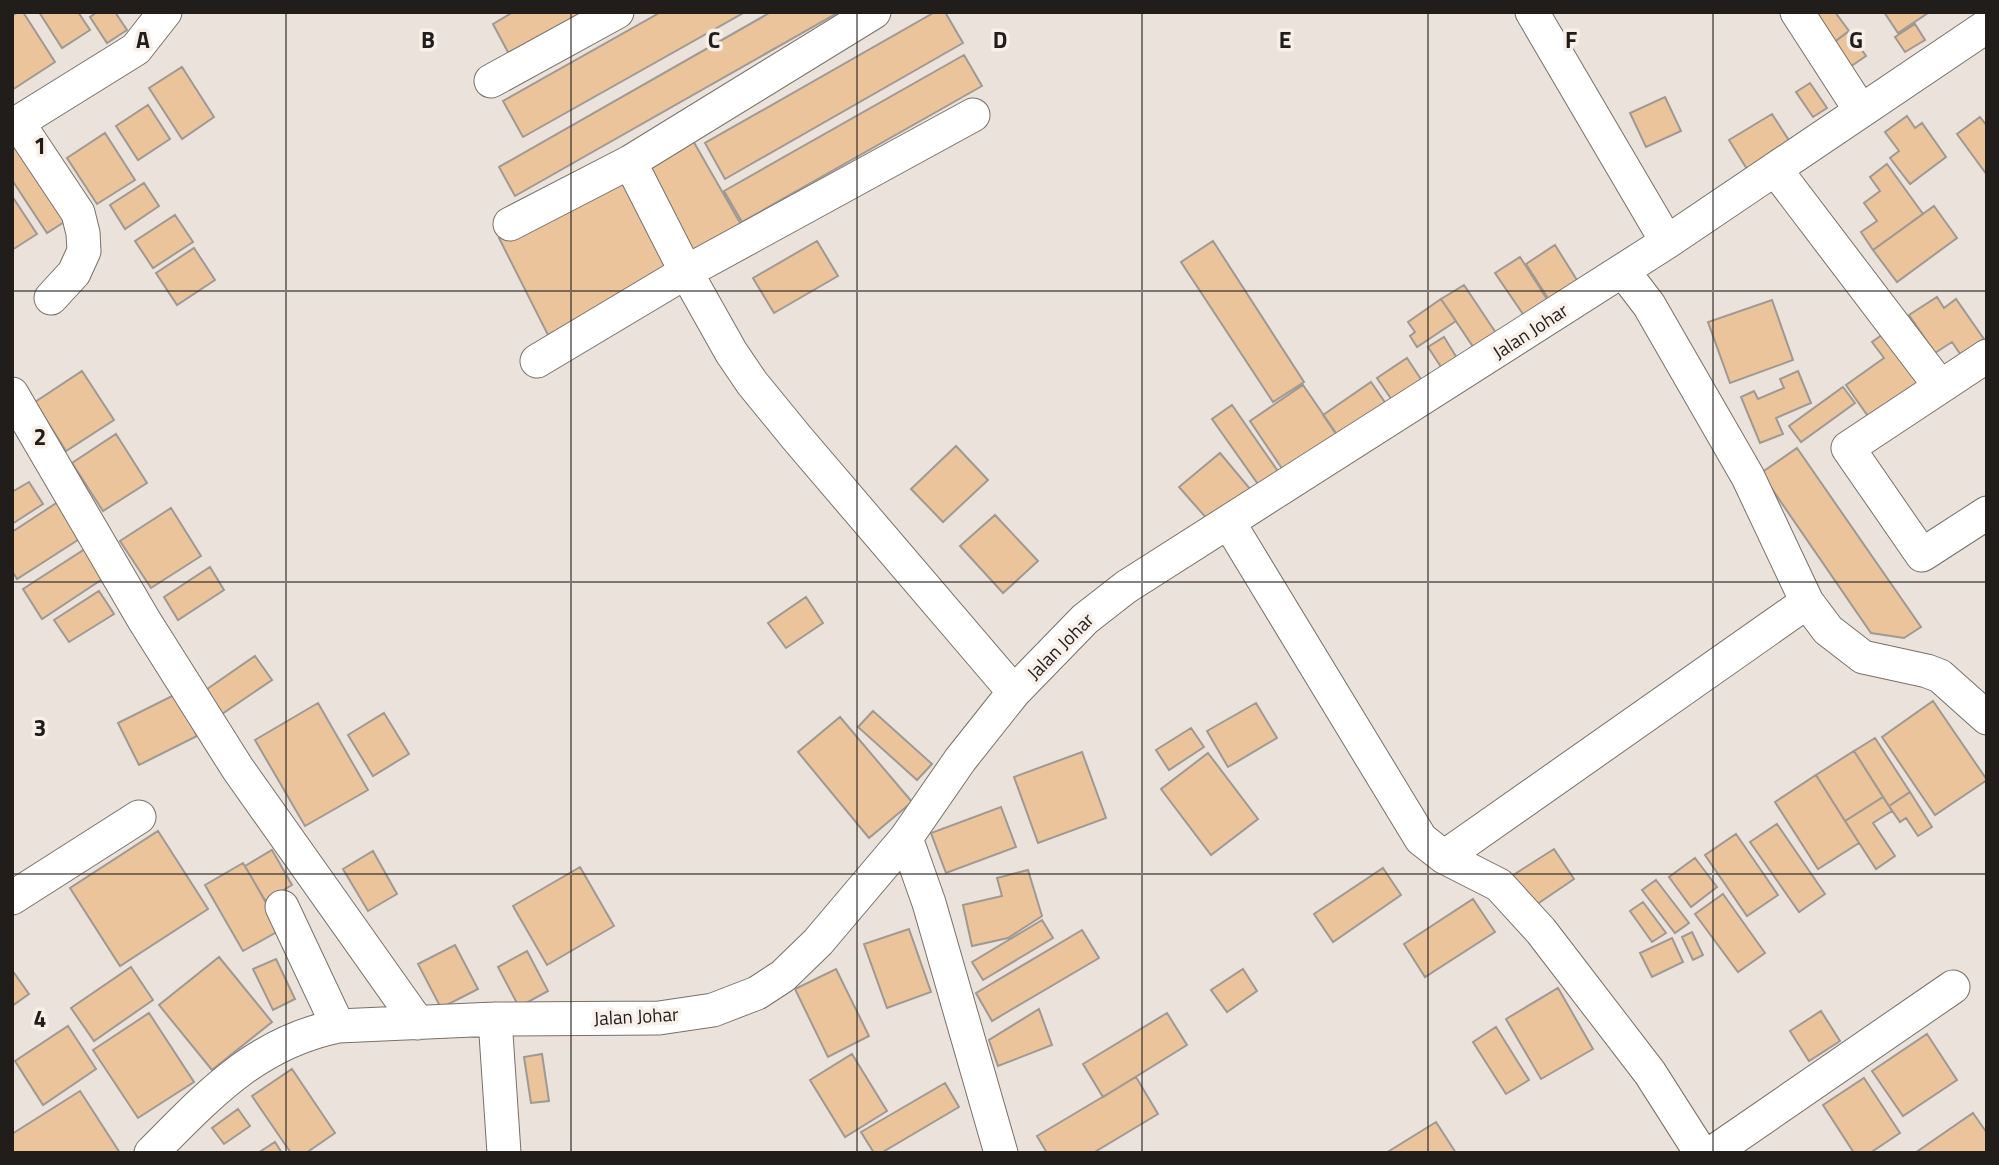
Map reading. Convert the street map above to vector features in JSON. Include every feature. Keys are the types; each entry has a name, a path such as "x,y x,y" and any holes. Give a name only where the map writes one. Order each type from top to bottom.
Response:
{"street":[{"path":"51,298 74,273 84,251 83,233 78,213 15,124 135,49 165,12"},
{"path":"491,81 617,12"},
{"path":"510,224 630,162 874,12"},
{"path":"1532,12 1667,243"},
{"path":"1797,12 1861,111"},
{"name":"Jalan Johar","path":"151,1153 206,1097 233,1074 258,1057 316,1030 338,1026 495,1019 659,1018 713,1010 758,993 783,976 818,942 906,838 960,760 1014,692 1085,619 1126,587 1667,243 1987,26"},
{"path":"537,361 686,272 973,115"},
{"path":"630,162 686,272 751,383 1014,692"},
{"path":"1775,169 1940,386"},
{"path":"1623,271 1649,305 1748,477 1807,602 1828,630 1863,657 1940,676 1987,718"},
{"path":"1987,356 1848,448 1922,555 1987,513"},
{"path":"12,394 144,621 238,769 418,1023"},
{"path":"1229,523 1415,829 1428,845 1444,858 1499,885 1541,931 1650,1073 1701,1153"},
{"path":"1444,858 1807,602"},
{"path":"12,898 139,817"},
{"path":"906,838 929,903 1001,1153"},
{"path":"282,907 338,1026"},
{"path":"1712,1153 1953,987"},
{"path":"495,1019 504,1153"}],"building":[{"path":"23,12 55,62 12,90 12,16"},
{"path":"39,12 78,12 90,30 62,48"},
{"path":"97,12 115,12 127,30 107,43 90,17"},
{"path":"513,12 583,12 509,54 493,24"},
{"path":"661,12 745,12 523,137 503,101"},
{"path":"771,12 839,12 515,196 499,167"},
{"path":"935,12 945,12 963,43 725,179 705,143"},
{"path":"1805,12 1835,12 1849,31 1829,46"},
{"path":"1884,12 1928,12 1928,13 1898,33"},
{"path":"1915,24 1925,40 1905,52 1895,37"},
{"path":"1849,31 1866,56 1847,69 1829,46"},
{"path":"964,55 982,86 742,222 724,191"},
{"path":"182,67 214,117 182,139 149,88"},
{"path":"1810,83 1827,108 1813,117 1796,92"},
{"path":"1665,97 1681,131 1646,147 1630,113"},
{"path":"148,105 170,139 138,160 116,126"},
{"path":"1772,114 1790,142 1747,169 1729,140"},
{"path":"1907,116 1915,128 1922,123 1946,157 1910,184 1890,158 1899,151 1885,132"},
{"path":"1980,117 1987,126 1987,175 1957,134"},
{"path":"105,133 135,180 97,204 67,158"},
{"path":"692,139 743,228 690,258 640,170"},
{"path":"27,141 75,215 47,233 12,180 12,150"},
{"path":"1887,164 1923,214 1873,250 1861,232 1877,221 1864,203 1880,191 1870,177"},
{"path":"622,175 671,272 548,335 499,238"},
{"path":"144,183 159,206 125,229 110,205"},
{"path":"12,196 37,234 12,250"},
{"path":"1934,206 1957,238 1897,282 1873,250"},
{"path":"175,215 193,242 153,268 135,241"},
{"path":"817,241 838,276 774,313 753,278"},
{"path":"1213,241 1304,382 1273,402 1181,262"},
{"path":"1555,245 1580,285 1551,303 1526,264"},
{"path":"194,248 215,280 177,305 156,273"},
{"path":"1520,257 1552,307 1529,323 1495,273"},
{"path":"1464,285 1500,339 1478,354 1441,299"},
{"path":"1937,297 1944,308 1956,299 1986,342 1963,358 1952,342 1935,353 1909,315"},
{"path":"1441,299 1456,321 1417,347 1410,336 1415,332 1408,322"},
{"path":"1772,300 1793,360 1730,383 1708,322"},
{"path":"1886,332 1922,382 1870,419 1846,385 1884,358 1872,342"},
{"path":"1444,337 1460,363 1445,373 1428,347"},
{"path":"1407,358 1428,390 1398,409 1377,378"},
{"path":"82,371 114,420 66,451 35,402"},
{"path":"1798,371 1811,403 1776,418 1783,434 1760,443 1741,397 1754,391 1758,399 1784,388 1780,379"},
{"path":"1371,382 1391,411 1343,444 1323,415"},
{"path":"1303,385 1338,436 1285,473 1250,421"},
{"path":"1843,387 1855,403 1801,442 1789,426"},
{"path":"1232,405 1284,480 1265,494 1212,419"},
{"path":"116,434 147,483 103,511 72,463"},
{"path":"956,446 988,480 943,522 911,489"},
{"path":"1797,448 1921,627 1904,638 1871,633 1761,473"},
{"path":"1220,453 1256,496 1216,529 1179,487"},
{"path":"29,482 43,504 12,524 12,492"},
{"path":"61,500 84,536 17,579 12,571 12,532"},
{"path":"171,508 201,556 151,588 120,541"},
{"path":"995,515 1038,561 1003,593 960,546"},
{"path":"85,549 104,578 42,619 23,589"},
{"path":"210,567 224,590 178,620 164,597"},
{"path":"99,591 114,614 69,642 54,620"},
{"path":"806,597 823,623 786,648 768,623"},
{"path":"255,656 272,680 216,718 200,694"},
{"path":"176,694 197,736 139,765 118,723"},
{"path":"1933,701 1987,780 1935,815 1882,737"},
{"path":"318,703 368,790 305,826 255,740"},
{"path":"1256,703 1277,738 1228,767 1207,731"},
{"path":"873,711 932,764 917,780 858,727"},
{"path":"384,713 409,754 373,776 348,735"},
{"path":"840,717 912,802 869,838 798,752"},
{"path":"1191,728 1204,747 1169,770 1156,750"},
{"path":"1875,738 1910,792 1889,806 1854,751"},
{"path":"1854,751 1883,797 1845,821 1816,775"},
{"path":"1082,752 1106,818 1038,843 1014,777"},
{"path":"1208,753 1258,819 1211,855 1161,789"},
{"path":"1816,775 1859,843 1818,869 1775,802"},
{"path":"1910,792 1932,827 1918,836 1906,818 1900,822 1889,806"},
{"path":"1883,797 1892,811 1873,823 1895,856 1876,869 1845,821"},
{"path":"1001,807 1016,847 946,873 931,833"},
{"path":"1777,824 1825,894 1799,912 1750,842"},
{"path":"158,831 208,909 120,966 70,888"},
{"path":"1736,834 1778,895 1747,916 1705,855"},
{"path":"1554,849 1574,879 1527,911 1507,879"},
{"path":"272,850 292,885 265,901 245,866"},
{"path":"373,851 397,894 368,911 343,869"},
{"path":"1695,858 1717,887 1691,907 1669,877"},
{"path":"243,863 282,929 243,951 205,885"},
{"path":"580,867 614,926 547,965 513,906"},
{"path":"1383,868 1401,895 1333,942 1314,914"},
{"path":"1028,870 1042,916 1008,938 972,946 963,905 1002,896 997,878"},
{"path":"1656,880 1689,923 1675,933 1642,890"},
{"path":"1723,894 1765,953 1738,972 1695,914"},
{"path":"1473,899 1495,932 1425,977 1404,944"},
{"path":"1643,902 1666,933 1652,942 1630,911"},
{"path":"1042,920 1053,938 983,980 972,962"},
{"path":"909,929 931,992 887,1008 864,944"},
{"path":"1082,930 1099,958 992,1021 976,993"},
{"path":"1692,932 1703,955 1693,960 1682,937"},
{"path":"1672,938 1683,962 1652,977 1640,953"},
{"path":"455,945 478,989 441,1008 418,964"},
{"path":"527,951 548,991 519,1007 498,967"},
{"path":"219,957 272,1022 212,1070 159,1005"},
{"path":"276,959 295,999 273,1010 253,969"},
{"path":"131,967 153,1000 94,1041 71,1008"},
{"path":"836,969 869,1036 828,1057 795,989"},
{"path":"1243,969 1257,991 1227,1012 1211,990"},
{"path":"12,970 29,994 12,1006"},
{"path":"1558,988 1593,1049 1541,1079 1506,1019"},
{"path":"1039,1009 1052,1045 998,1066 989,1040"},
{"path":"1821,1011 1840,1041 1809,1061 1790,1031"},
{"path":"149,1013 194,1082 138,1118 93,1050"},
{"path":"1167,1013 1187,1045 1103,1097 1083,1064"},
{"path":"68,1026 96,1069 43,1105 15,1061"},
{"path":"1496,1027 1529,1080 1506,1094 1473,1042"},
{"path":"1927,1034 1957,1080 1903,1116 1872,1071"},
{"path":"542,1054 549,1101 531,1103 524,1057"},
{"path":"852,1054 887,1111 845,1137 810,1080"},
{"path":"292,1069 335,1133 306,1153 291,1153 252,1096"},
{"path":"1136,1077 1158,1114 1093,1153 1047,1153 1037,1136"},
{"path":"1864,1078 1900,1133 1870,1153 1854,1153 1823,1105"},
{"path":"945,1083 959,1107 881,1153 874,1153 861,1132"},
{"path":"80,1091 120,1153 12,1153 12,1134"},
{"path":"238,1109 250,1126 224,1144 212,1128"},
{"path":"1973,1113 1987,1133 1987,1153 1915,1153"},
{"path":"1436,1122 1456,1153 1386,1153"},
{"path":"275,1142 282,1153 258,1153"}]}
